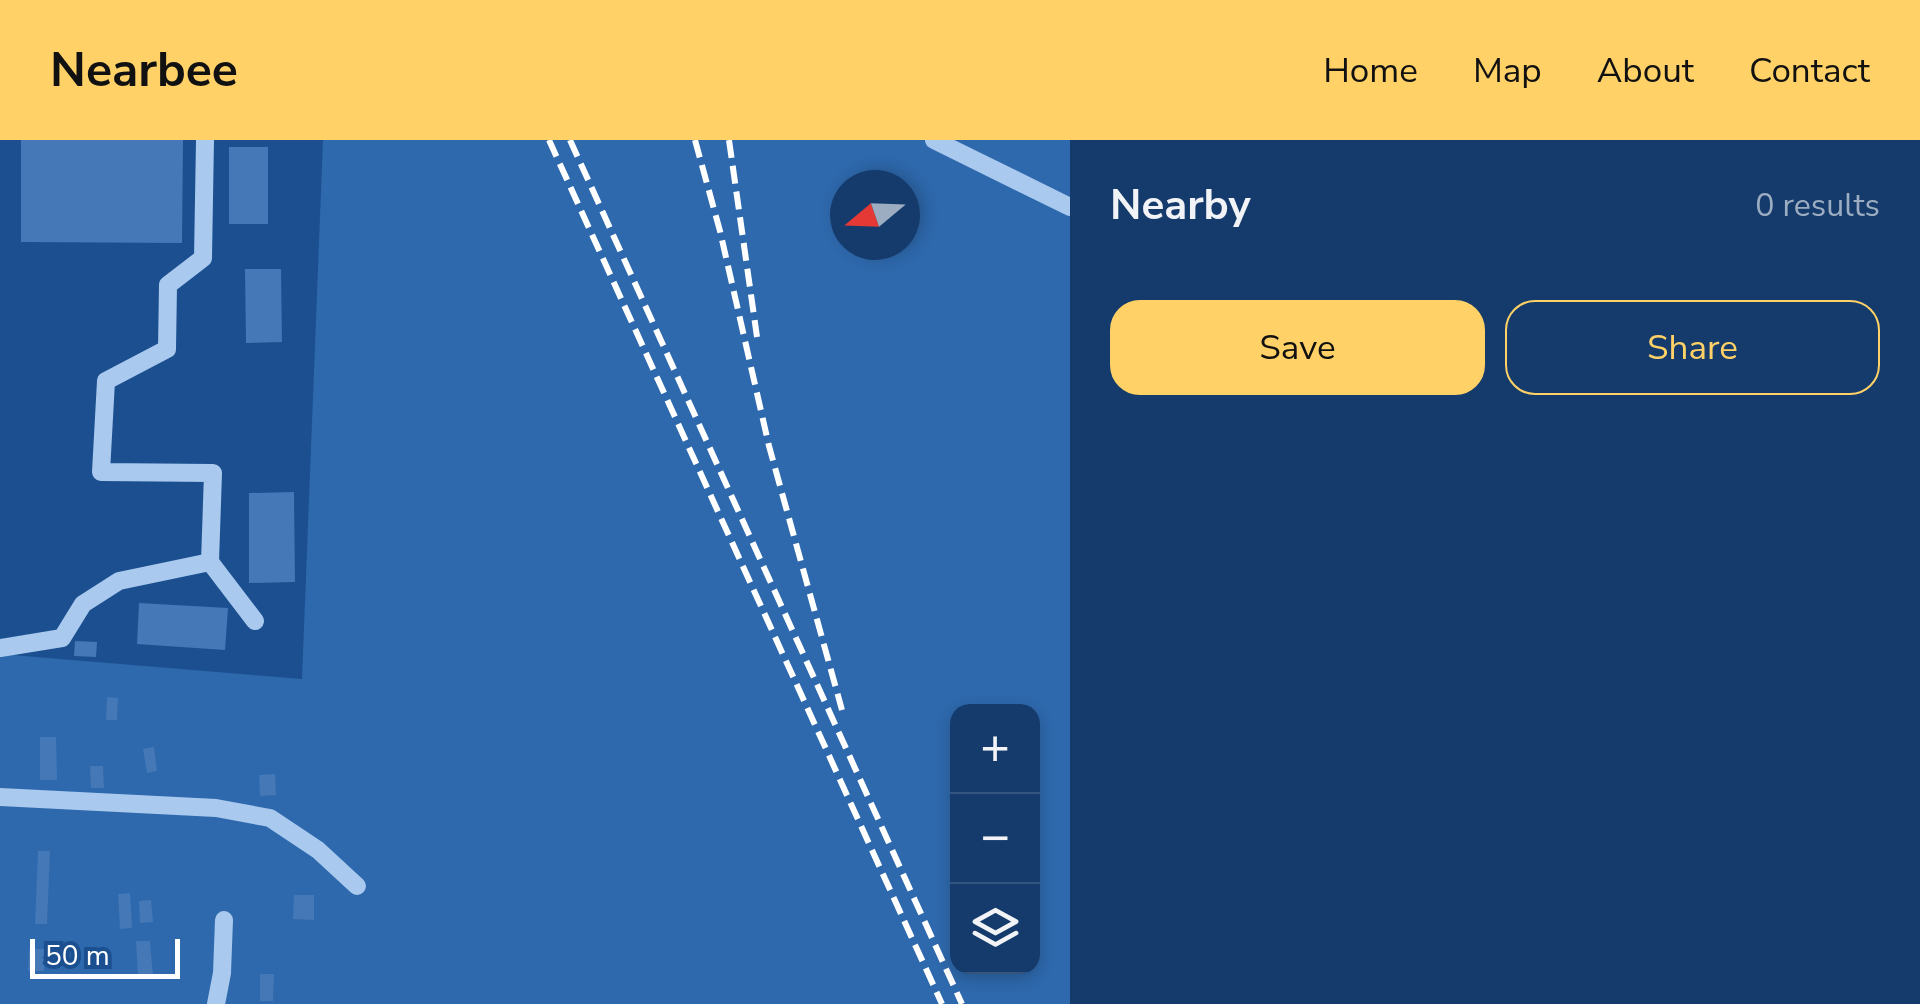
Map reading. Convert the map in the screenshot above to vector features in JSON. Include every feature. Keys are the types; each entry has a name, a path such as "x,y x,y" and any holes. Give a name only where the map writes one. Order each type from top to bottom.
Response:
{"lane":[{"path":"205,140 203,258 168,285 167,349 106,381 101,472 213,472 210,562 256,620"},
{"path":"934,140 1070,207"},
{"path":"0,648 62,638 83,604 119,582 210,562"},
{"path":"0,797 216,808 270,818 318,850 357,886"},
{"path":"216,1004 222,973 224,920"}],"shaded area":[{"path":"323,140 1070,140 1070,1004 0,1004 0,654 302,679"}],"building":[{"path":"21,140 183,140 182,243 21,242"},
{"path":"229,147 268,147 268,224 229,224"},
{"path":"245,269 281,269 282,342 246,343"},
{"path":"294,492 295,582 249,583 249,493"},
{"path":"139,603 228,608 225,650 137,644"},
{"path":"75,641 97,642 96,657 74,656"},
{"path":"107,697 118,698 117,720 106,720"},
{"path":"40,737 56,737 57,780 40,780"},
{"path":"154,747 157,771 147,773 143,749"},
{"path":"90,766 103,766 104,788 91,788"},
{"path":"275,774 276,795 260,796 259,775"},
{"path":"38,851 50,851 47,924 35,924"},
{"path":"130,893 132,928 120,929 118,894"},
{"path":"294,895 314,895 314,920 293,919"},
{"path":"151,900 153,922 140,923 139,901"},
{"path":"136,941 150,941 153,977 138,978"},
{"path":"29,949 45,949 44,971 28,971"},
{"path":"260,974 274,974 273,1001 260,1001"}],"railway":[{"path":"549,140 942,1004"},
{"path":"570,140 962,1004"},
{"path":"695,140 769,446 842,710"},
{"path":"729,140 757,337"}]}
